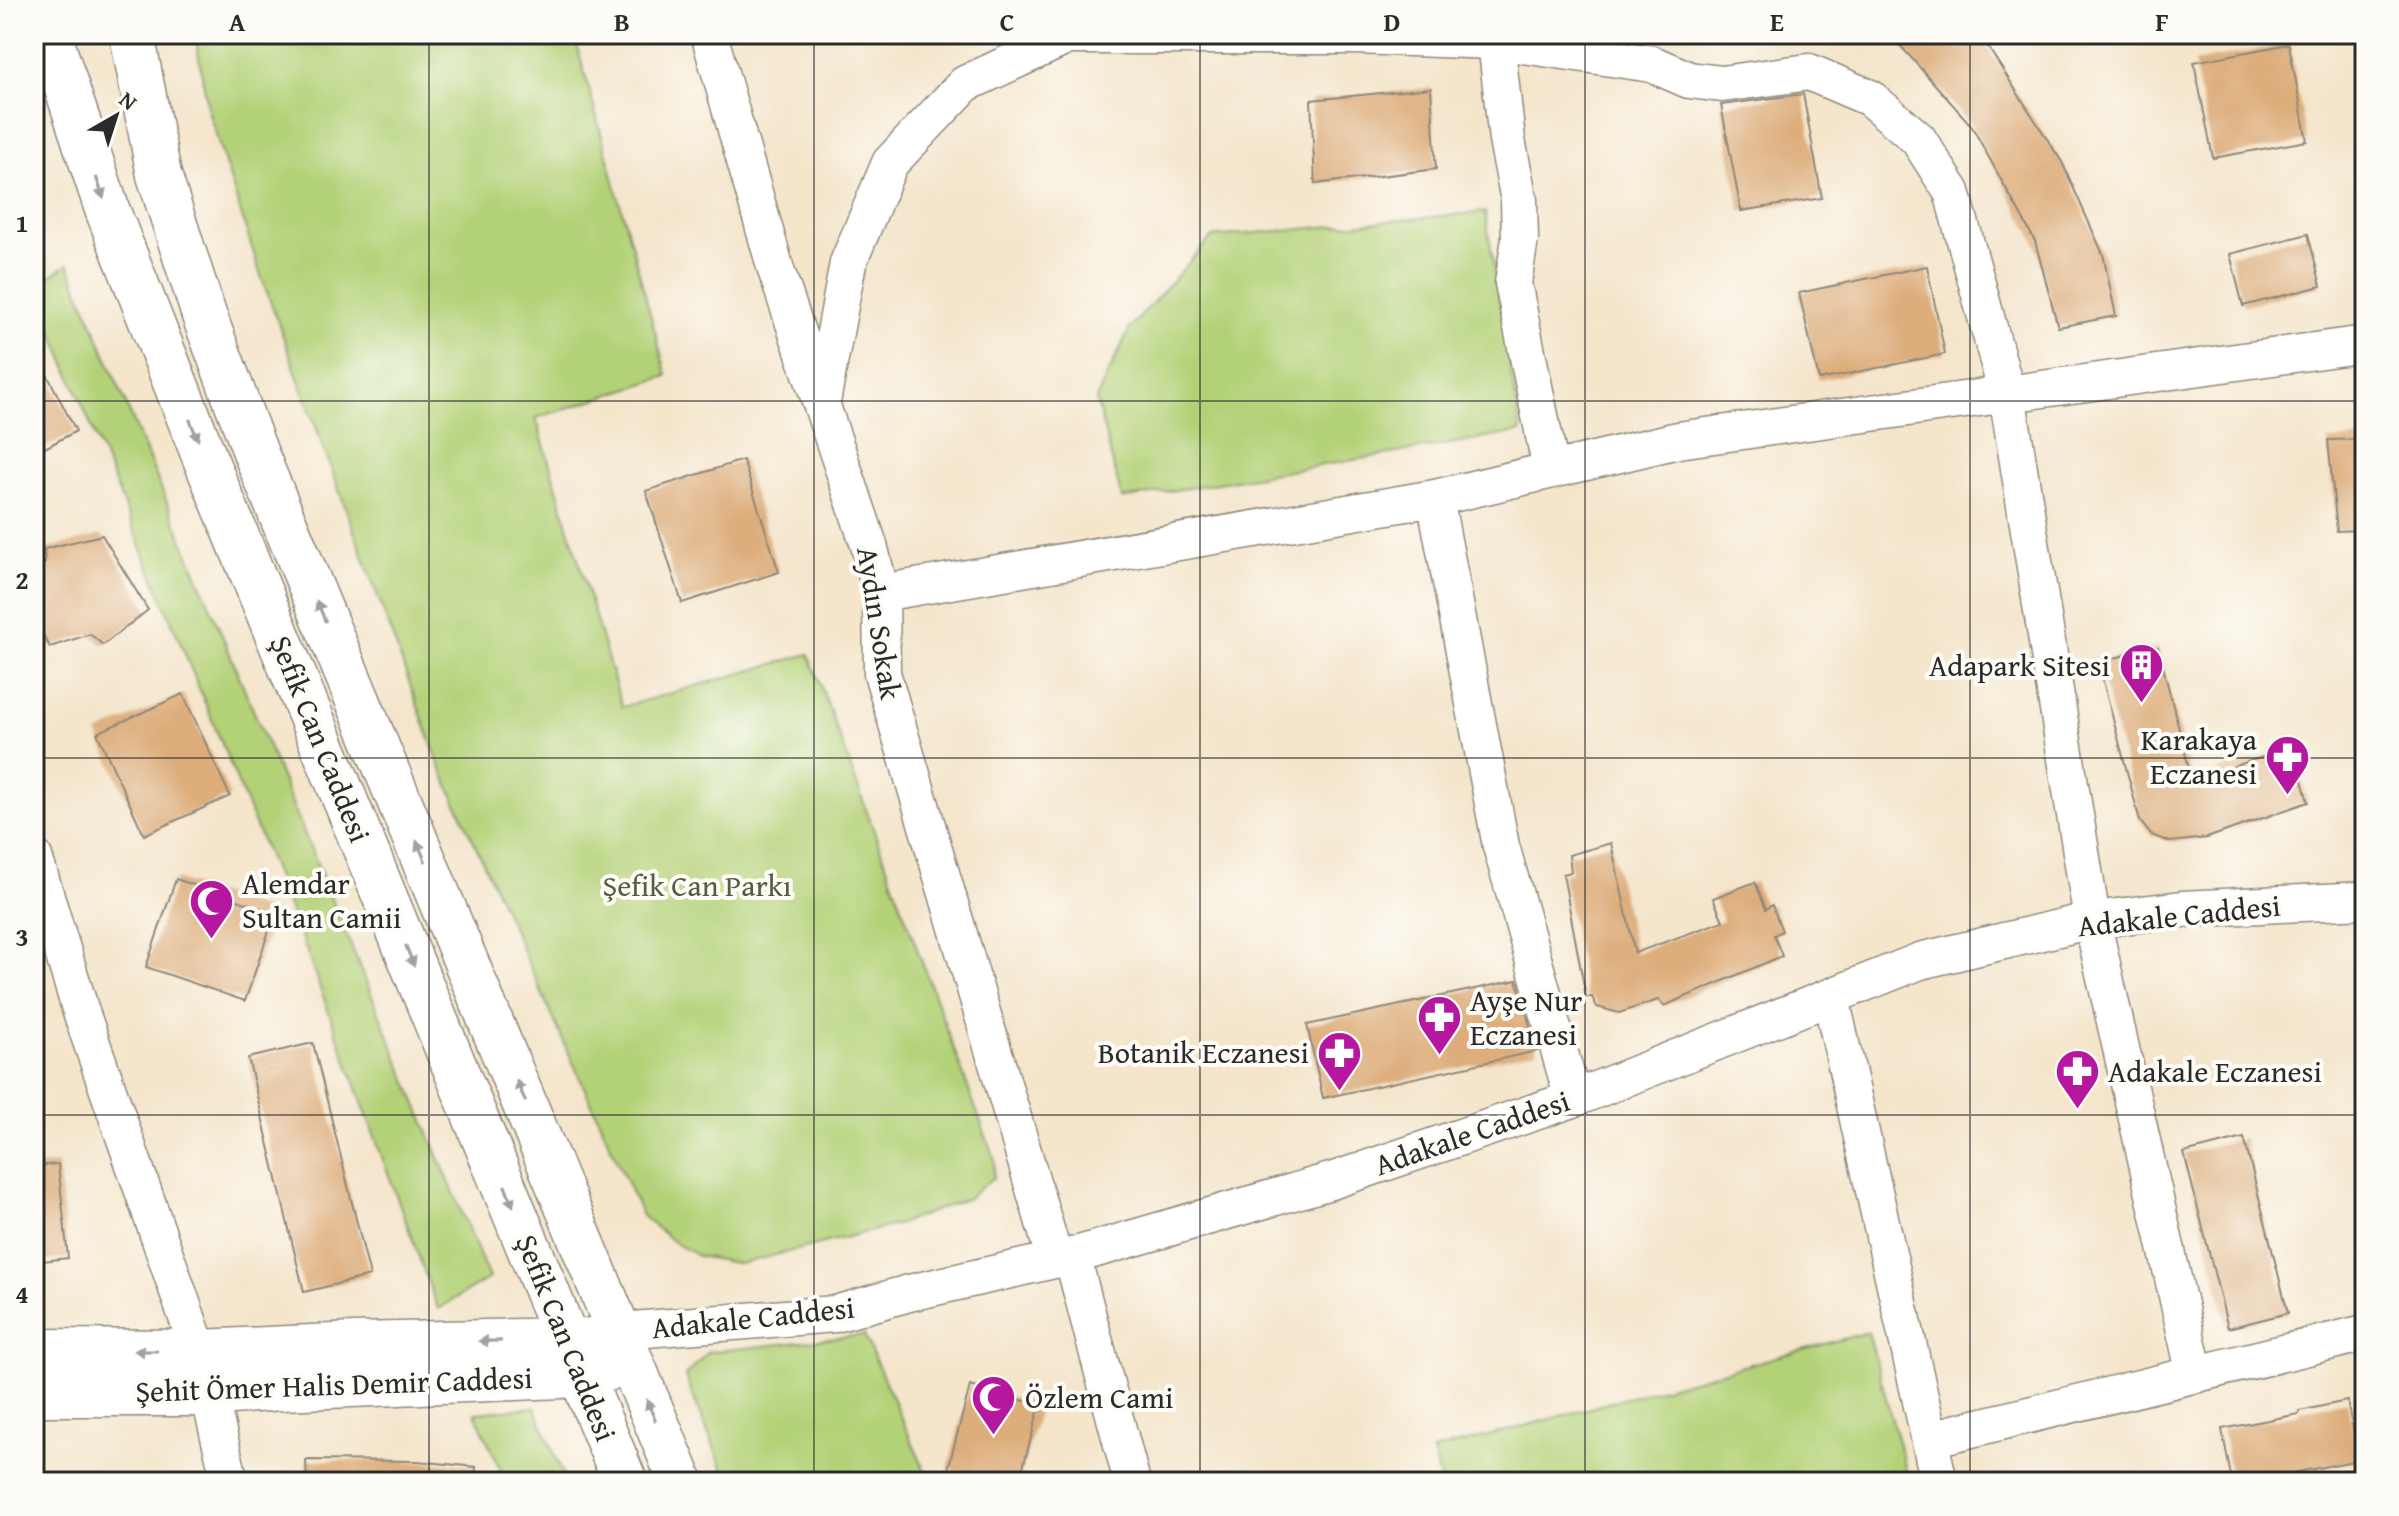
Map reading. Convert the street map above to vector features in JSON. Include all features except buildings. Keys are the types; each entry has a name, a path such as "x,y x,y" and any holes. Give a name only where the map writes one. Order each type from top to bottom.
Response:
{"main road":[{"name":"Şefik Can Caddesi","path":"133,36 159,175 204,315 256,454 681,1482"},
{"name":"Şefik Can Caddesi","path":"48,45 107,209 204,456 625,1482"},
{"name":"Şehit Ömer Halis Demir Caddesi","path":"34,1394 202,1373 574,1357 627,1348"},
{"name":"Şehit Ömer Halis Demir Caddesi","path":"34,1351 202,1373"}],"street":[{"name":"Aydın Sokak","path":"709,34 776,270 869,545 881,593 882,673 1132,1482"},
{"path":"822,402 848,263 890,163 965,84 1068,36 1354,35 1496,41 1652,64 1689,80 1722,84 1809,72 1870,98 1918,139 1952,192 2007,394 2092,920 2195,1375"},
{"path":"1496,41 1507,140 1519,200 1520,239 1513,283 1551,470"},
{"path":"881,593 1435,498 1678,440 2365,344"},
{"path":"1435,498 1501,846 1573,1099"},
{"path":"34,857 82,1015 202,1373 230,1482"},
{"name":"Adakale Caddesi","path":"627,1348 835,1314 909,1293 1064,1258 1334,1180 1573,1099 1920,961 2092,920 2182,909 2365,900"},
{"path":"1831,998 1939,1482"},
{"path":"1930,1439 2365,1333"}],"green space":[{"name":"Şefik Can Parkı","path":"195,34 574,34 667,376 536,418 622,707 809,654 995,1161 993,1178 968,1198 899,1224 740,1264 698,1256 675,1243 642,1216 439,764 260,273 208,110"},
{"path":"1485,212 1521,432 1122,499 1096,399 1130,328 1212,237"},
{"path":"68,264 489,1278 438,1309 301,936 34,287"},
{"path":"1868,1332 1909,1482 1441,1482 1433,1451"},
{"path":"864,1335 930,1482 728,1482 685,1376 708,1352"},
{"path":"535,1407 566,1482 506,1482 475,1413"}],"place":[{"name":"Adapark Sitesi","path":"2141,705"},
{"name":"Karakaya Eczanesi","path":"2288,796"},
{"name":"Alemdar Sultan Camii","path":"211,940"},
{"name":"Ayşe Nur Eczanesi","path":"1439,1057"},
{"name":"Botanik Eczanesi","path":"1340,1092"},
{"name":"Adakale Eczanesi","path":"2077,1111"},
{"name":"Özlem Cami","path":"994,1437"}]}
